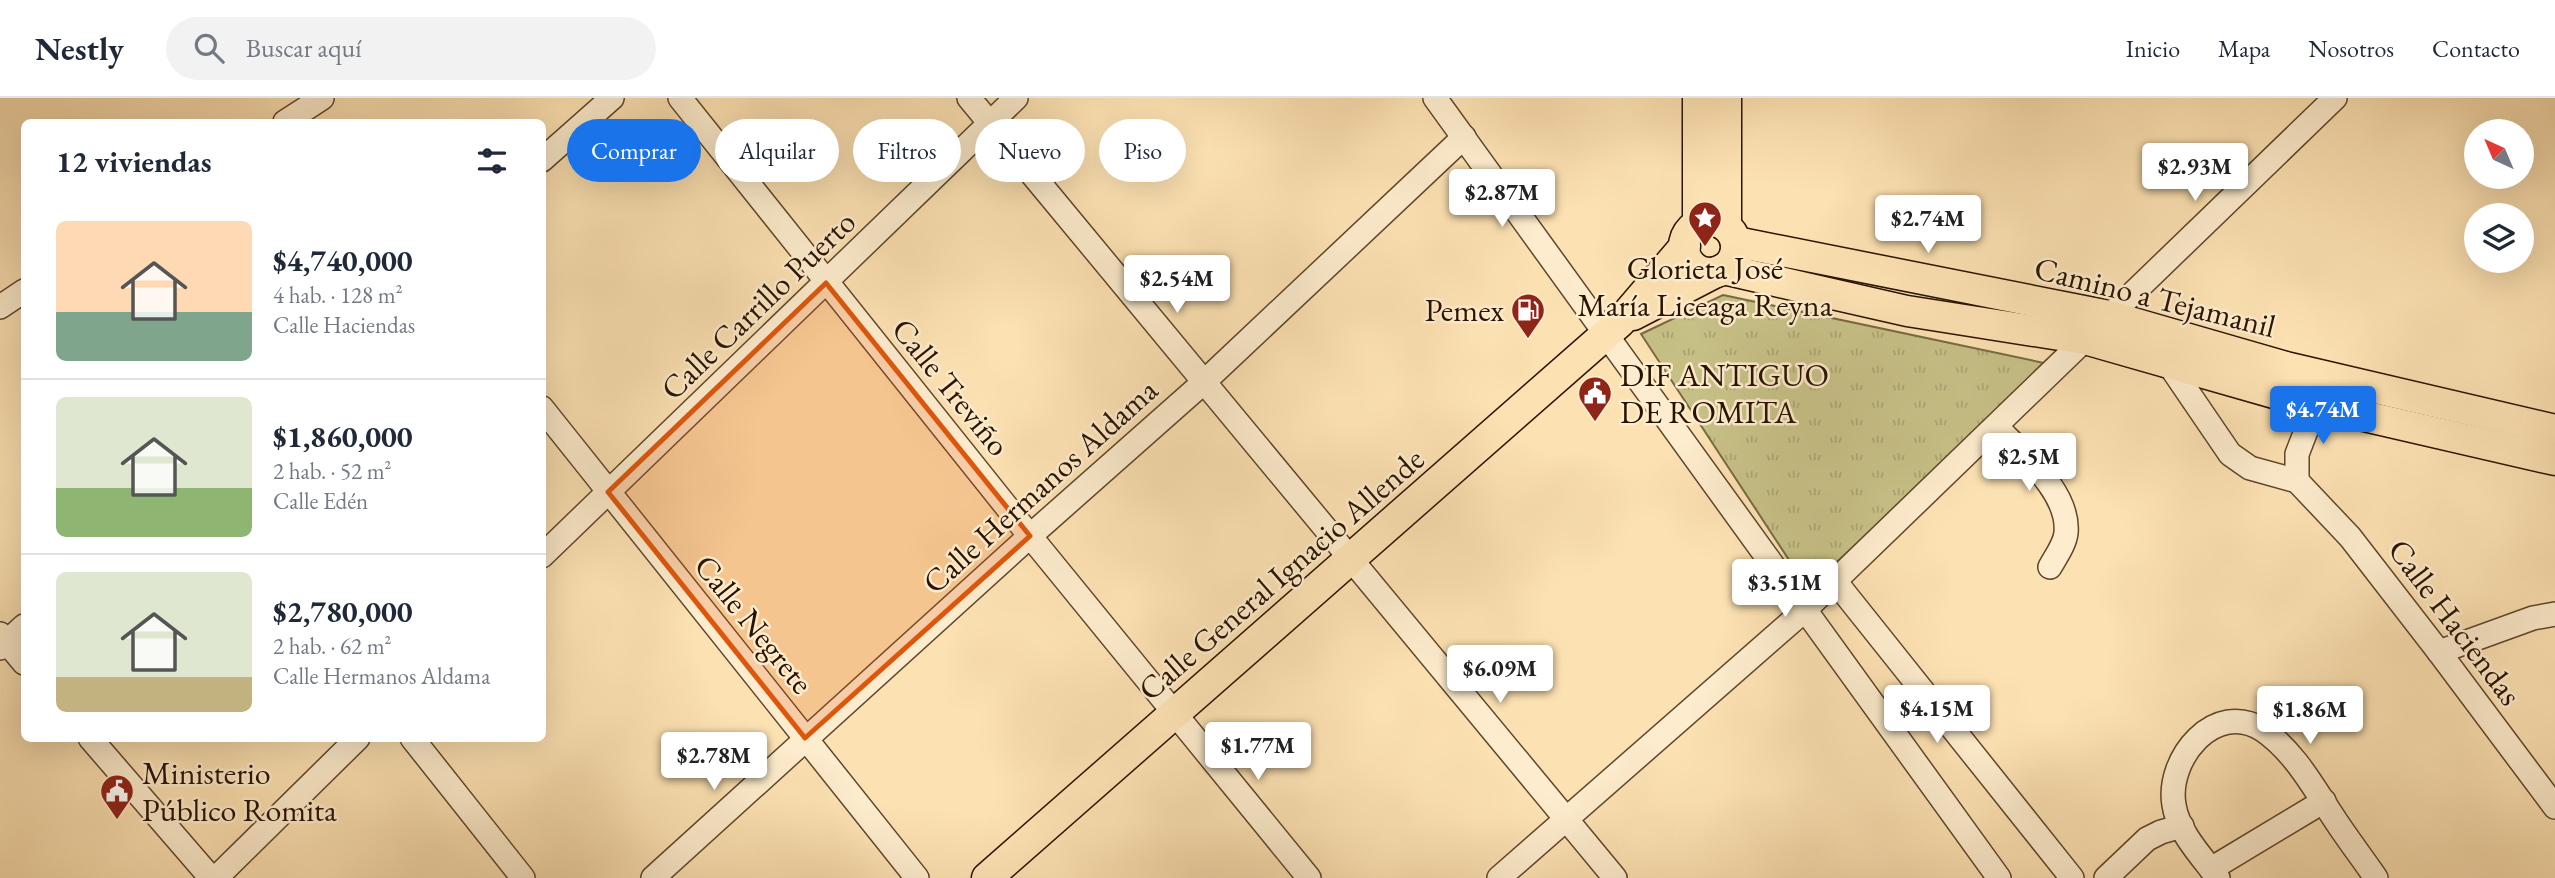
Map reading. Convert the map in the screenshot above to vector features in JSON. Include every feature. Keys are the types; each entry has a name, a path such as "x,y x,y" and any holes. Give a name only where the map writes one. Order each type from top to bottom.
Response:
{"main road":[{"path":"1698,98 1711,235 1736,253 1731,262 1720,271"},
{"path":"1711,235 1726,98"},
{"name":"Camino a Tejamanil","path":"2555,430 2286,367 2109,316 1711,235 1686,256 1691,264 1707,272 1720,271 1907,311 2085,339 2316,405 2555,460"},
{"name":"Calle General Ignacio Allende","path":"987,878 1612,329 1711,235"},
{"name":"Calle General Ignacio Allende","path":"1612,329 1720,271"}],"street":[{"path":"546,156 612,98"},
{"name":"Calle Treviño","path":"680,98 1030,536 1309,878"},
{"path":"969,98 986,119"},
{"name":"Calle Carrillo Puerto","path":"995,119 1016,98"},
{"path":"1435,98 1612,329 1805,609 1999,878"},
{"path":"1499,878 1805,609 2335,98"},
{"path":"292,119 316,109"},
{"name":"Calle Hermanos Aldama","path":"653,878 805,738 1204,382 1464,137"},
{"name":"Calle Carrillo Puerto","path":"546,552 975,139"},
{"path":"1038,182 1615,878"},
{"path":"0,307 21,293"},
{"path":"2168,363 2230,454 2250,468 2297,481 2297,454 2316,405"},
{"name":"Calle Negrete","path":"546,413 918,878"},
{"path":"1996,425 2046,480 2063,504 2067,534 2050,567"},
{"name":"Calle Haciendas","path":"2297,481 2366,556 2555,807"},
{"path":"1835,581 2072,878"},
{"path":"2439,652 2533,618 2555,614"},
{"path":"21,628 2,641 21,660"},
{"path":"2324,802 2214,873 2182,827 2174,805 2174,783 2182,758 2196,738 2216,725 2237,722 2260,728 2280,744 2324,802 2376,878"},
{"path":"93,742 211,878"},
{"path":"216,878 354,742"},
{"path":"415,742 523,878"},
{"path":"2107,878 2147,839 2182,827"}],"highlighted area":[{"path":"826,283 1030,536 805,738 608,492"}],"green space":[{"path":"1723,295 2049,364 1808,589 1641,334"}],"place":[{"name":"Glorieta José María Liceaga Reyna","path":"1705,248"},
{"name":"Pemex","path":"1528,340"},
{"name":"DIF ANTIGUO DE ROMITA","path":"1595,423"},
{"name":"Ministerio Público Romita","path":"117,821"}]}
